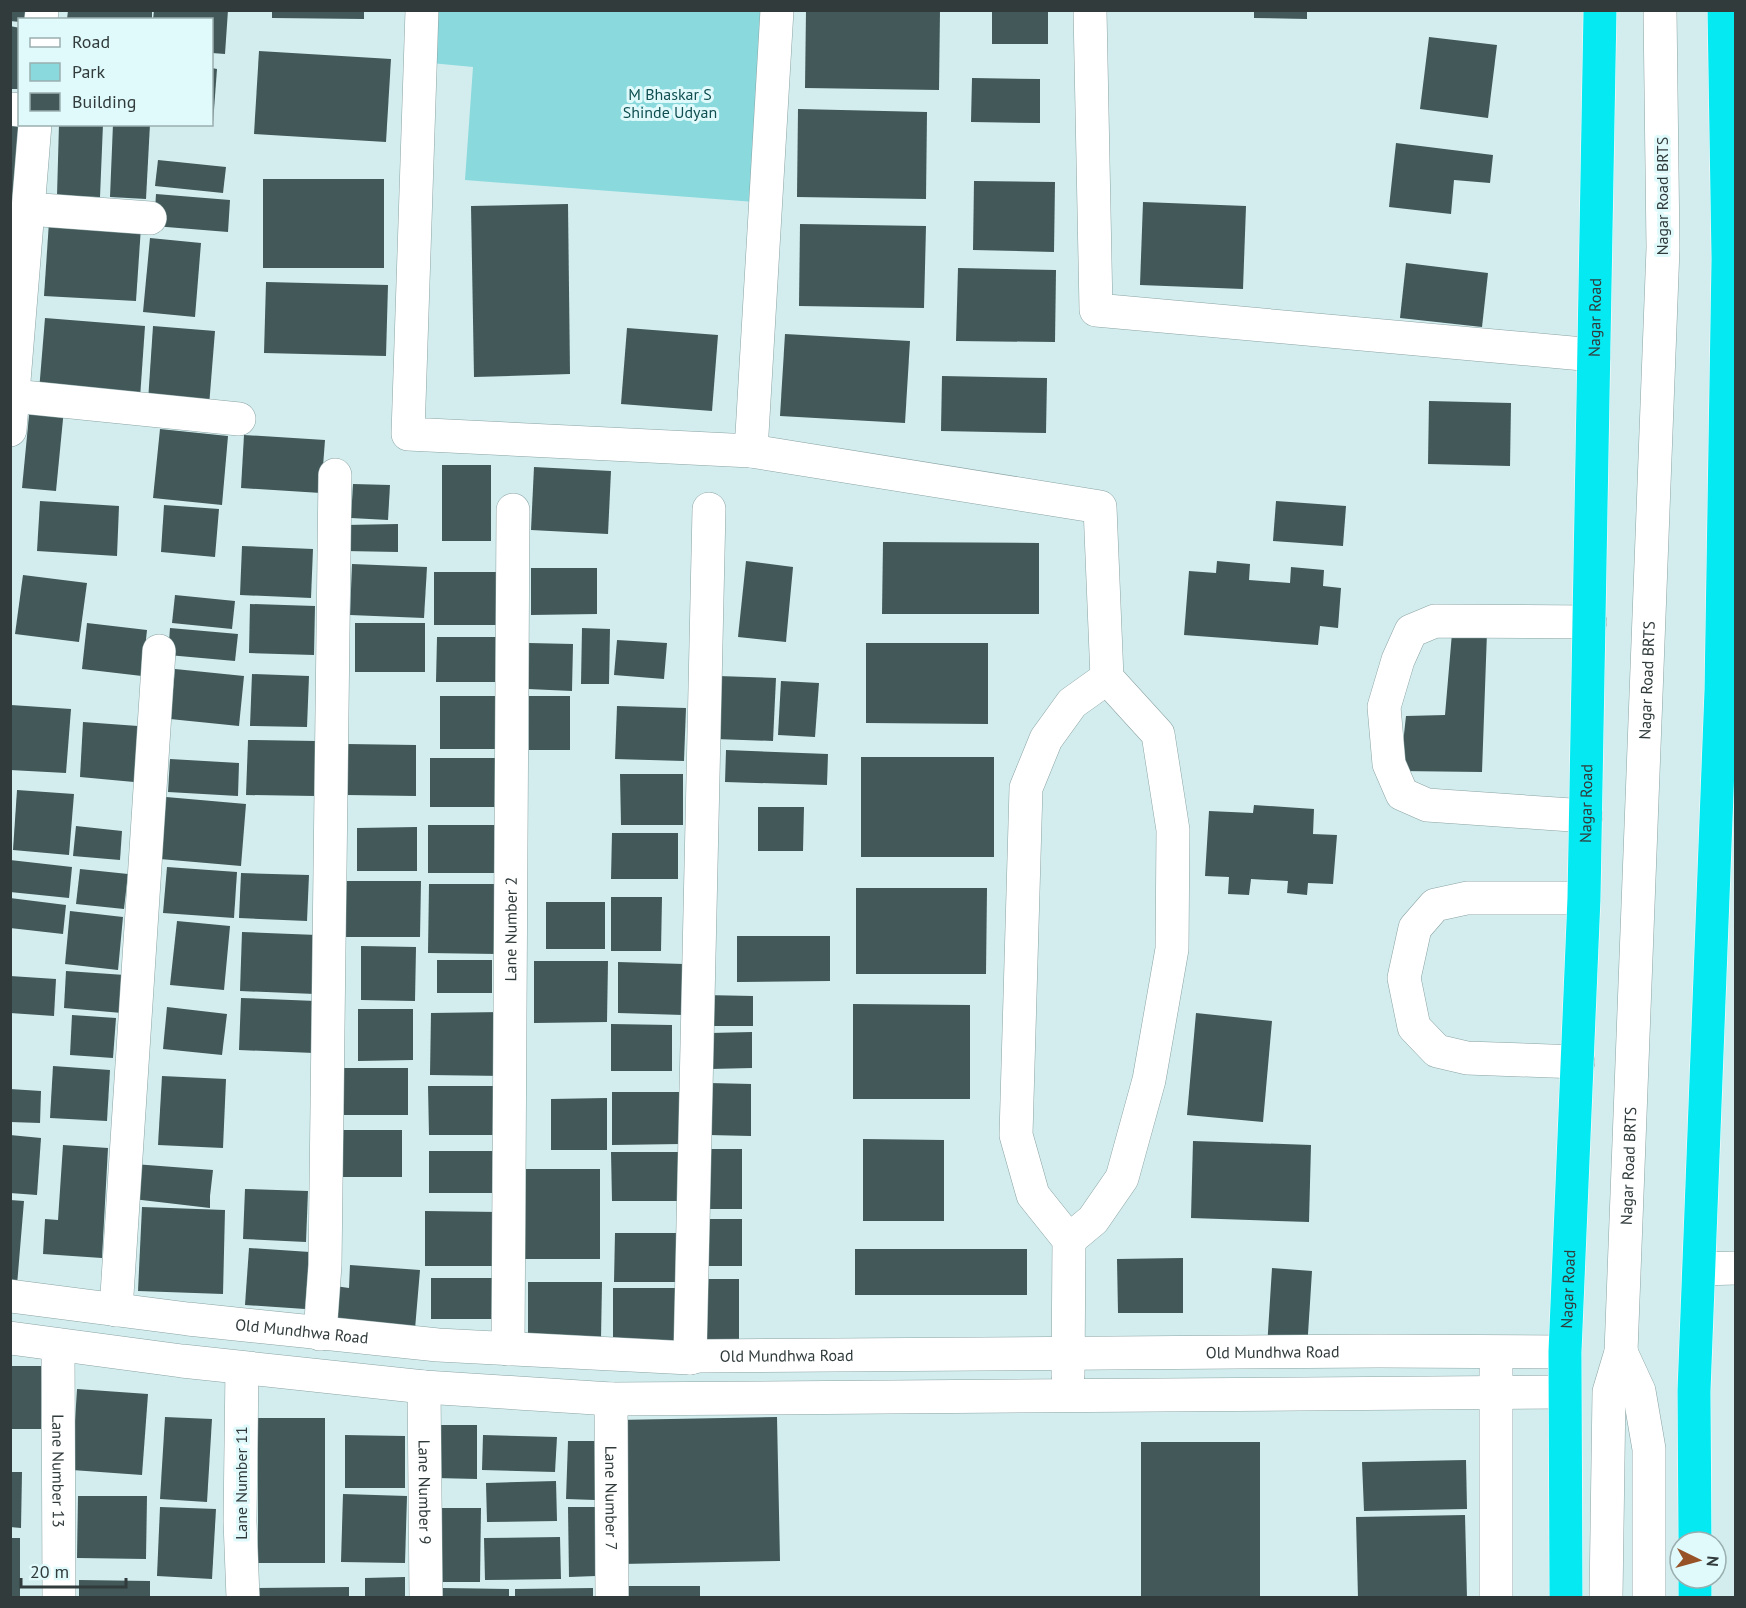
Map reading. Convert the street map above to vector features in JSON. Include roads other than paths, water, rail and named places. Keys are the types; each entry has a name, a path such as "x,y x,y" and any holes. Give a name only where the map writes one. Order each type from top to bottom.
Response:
{"highway":[{"name":"Nagar Road","path":"1566,1598 1565,1352 1584,898 1600,10"},
{"path":"1695,1530 1694,1391 1721,690 1728,259 1724,10"}],"street":[{"path":"422,10 408,434 751,451 1100,507 1107,678 1158,734 1173,830 1172,949 1149,1080 1122,1178 1093,1220 1069,1240"},
{"path":"751,451 777,10"},
{"path":"1090,10 1096,310 1594,355"},
{"name":"Nagar Road BRTS","path":"1606,1598 1609,1392 1622,1352 1663,248 1660,10"},
{"path":"10,430 14,396 17,277 28,209 34,126"},
{"path":"28,209 150,218"},
{"path":"14,396 239,419"},
{"path":"320,1334 325,1265 335,475"},
{"path":"690,1358 709,509"},
{"name":"Lane Number 2","path":"508,1349 513,510"},
{"path":"1586,816 1426,805 1402,794 1389,764 1384,707 1398,660 1411,631 1435,621 1590,622"},
{"path":"116,1310 159,651"},
{"path":"1068,1397 1069,1240 1033,1195 1016,1135 1026,788 1046,739 1072,703 1107,678"},
{"path":"1578,1062 1467,1058 1437,1051 1414,1027 1404,978 1415,928 1435,905 1467,898 1584,898"},
{"path":"1700,1269 1736,1268"},
{"name":"Old Mundhwa Road","path":"10,1296 320,1334 438,1345 690,1358 699,1356 1565,1352"},
{"path":"10,1338 242,1368 424,1387 611,1399 1565,1392"},
{"name":"Lane Number 13","path":"58,1345 59,1598"},
{"path":"1496,1351 1496,1598"},
{"name":"Nagar Road BRTS","path":"1622,1352 1639,1392 1649,1449 1649,1598"},
{"name":"Lane Number 11","path":"242,1368 240,1521 243,1598"},
{"name":"Lane Number 9","path":"424,1387 426,1598"},
{"name":"Lane Number 7","path":"611,1399 612,1598"}],"park label":[{"name":"M Bhaskar S Shinde Udyan","path":"670,103"}]}
